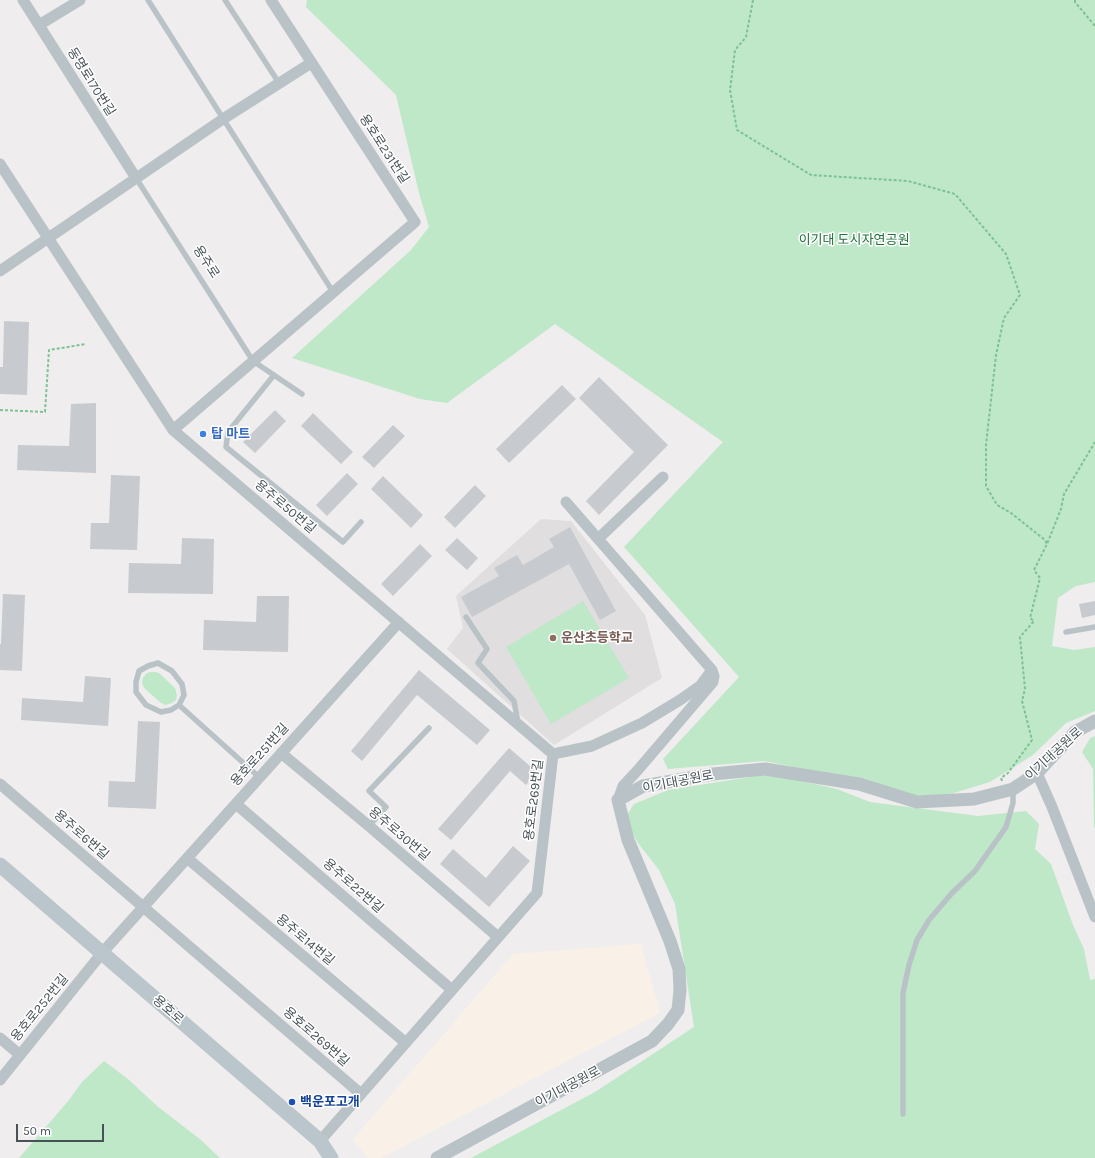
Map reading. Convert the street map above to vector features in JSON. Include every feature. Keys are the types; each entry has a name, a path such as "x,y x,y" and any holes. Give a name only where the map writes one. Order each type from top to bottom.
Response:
{"main road":[{"name":"용호로","path":"0,865 320,1141 330,1158"}],"street":[{"name":"동명로170번길","path":"23,0 136,178"},
{"path":"39,25 80,0"},
{"name":"용호로231번길","path":"173,430 415,222 271,0"},
{"path":"0,271 223,119 312,63"},
{"name":"용주로50번길","path":"0,164 173,430 553,754"},
{"path":"599,538 663,477"},
{"path":"566,502 599,538 712,670 714,676 713,682 694,705 623,786 618,800"},
{"name":"용호로251번길","path":"102,953 399,622"},
{"name":"용호로269번길","path":"320,1141 536,893 553,754 592,746 642,723 700,686 712,670"},
{"name":"이기대공원로","path":"437,1158 652,1041 668,1024 678,1010 680,990 679,969 670,941 628,840 618,800 643,786 713,774 765,769 859,784 917,802 974,799 1007,790 1037,773 1075,732 1095,721"},
{"name":"용주로30번길","path":"281,753 369,826 498,937"},
{"path":"1037,773 1052,807 1095,917"},
{"name":"용주로6번길","path":"0,784 143,907"},
{"name":"용주로22번길","path":"236,804 452,990"},
{"name":"용주로14번길","path":"187,858 406,1043"},
{"name":"용호로269번길","path":"143,907 361,1094"},
{"name":"용호로252번길","path":"0,1080 102,953"},
{"path":"0,1038 20,1055"}],"lane":[{"path":"148,0 333,292"},
{"path":"225,0 279,83"},
{"name":"용주로","path":"136,178 253,361"},
{"path":"253,361 302,394"},
{"path":"274,375 228,432 226,447 343,542 362,522"},
{"path":"466,617 487,649 478,663 514,701 518,723"},
{"path":"1066,632 1095,627"},
{"path":"158,664 172,671 182,684 184,694 180,705 171,710 161,712 146,705 136,692 136,682 139,671 148,666 158,664"},
{"path":"180,705 259,777"},
{"path":"369,826 386,807 369,791 429,728"},
{"path":"903,1114 903,993 909,965 917,940 929,920 952,893 975,871 1006,827 1012,803 1007,790"}],"path":[{"path":"754,0 746,37 735,50 730,90 737,130 811,175 908,181 955,194 1006,254 1020,295 1004,318 996,355 986,445 986,486 997,505 1011,512 1045,540 1047,544"},
{"path":"1075,0 1075,2 1095,26"},
{"path":"0,410 45,412 49,350 86,344"},
{"path":"1007,790 1001,778 1008,773 1032,740 1022,701 1026,689 1020,637 1034,621 1030,618 1040,578 1034,570 1047,544 1061,509 1064,494 1095,442"}],"shaded area":[{"name":"운산초등학교","path":"541,519 571,521 645,615 662,678 554,745 447,649 463,628 456,596"},
{"path":"641,944 660,1013 381,1158 368,1158 353,1139 513,954"}],"green space":[{"name":"이기대 도시자연공원","path":"307,0 1095,0 1095,582 1076,586 1058,598 1052,646 1074,650 1095,647 1095,711 1066,723 1033,755 990,782 947,795 917,796 828,774 764,761 668,769 663,759 739,677 624,547 723,442 555,324 447,403 420,399 292,358 411,250 429,227 419,193 396,95 306,7"},
{"path":"583,601 629,678 551,724 506,647"},
{"path":"150,672 159,673 175,688 177,696 176,700 165,705 144,688 142,683 143,678"},
{"path":"1095,736 1095,828 1093,769 1082,752 1090,738"},
{"path":"769,774 837,789 870,802 978,816 1026,811 1039,824 1035,849 1051,864 1073,925 1084,949 1090,980 1095,979 1095,1158 471,1158 595,1092 694,1027 675,904 659,870 638,843 624,820 634,804 668,790"},
{"path":"104,1061 128,1079 157,1106 201,1140 220,1158 19,1158 69,1100 82,1082"}],"building":[{"path":"4,321 29,322 27,395 0,394 0,367 3,367"},
{"path":"599,377 668,445 599,515 586,501 634,452 579,398"},
{"path":"562,385 576,399 509,463 496,449"},
{"path":"96,403 96,473 17,470 18,445 69,446 71,404"},
{"path":"275,410 286,421 255,453 243,442"},
{"path":"313,413 353,452 341,464 301,426"},
{"path":"393,425 405,436 374,468 362,457"},
{"path":"347,473 358,484 327,516 316,505"},
{"path":"111,475 140,476 137,550 90,549 91,523 109,523"},
{"path":"383,476 423,515 411,528 371,489"},
{"path":"475,485 486,496 455,528 444,517"},
{"name":"운산초등학교","path":"570,527 616,611 600,620 569,564 472,617 461,597 499,576 494,568 517,555 523,565 554,547 549,539"},
{"path":"182,538 214,539 213,594 128,593 129,563 181,564"},
{"path":"457,538 478,558 467,570 445,550"},
{"path":"420,544 432,556 393,596 381,584"},
{"path":"3,594 25,595 22,671 0,670"},
{"path":"257,596 289,596 288,652 203,650 204,620 256,622"},
{"path":"1095,601 1095,615 1082,618 1079,604"},
{"path":"419,670 490,730 477,745 417,695 362,761 351,751"},
{"path":"85,676 111,678 108,726 21,720 22,698 83,702"},
{"path":"138,721 160,722 156,809 108,807 109,781 135,782"},
{"path":"509,748 537,772 526,785 510,771 451,840 438,829"},
{"path":"513,846 530,861 489,907 440,864 453,849 486,878"}],"place":[{"name":"탑 마트","path":"203,434"},
{"name":"운산초등학교","path":"553,638"},
{"name":"백운포고개","path":"292,1102"}]}
